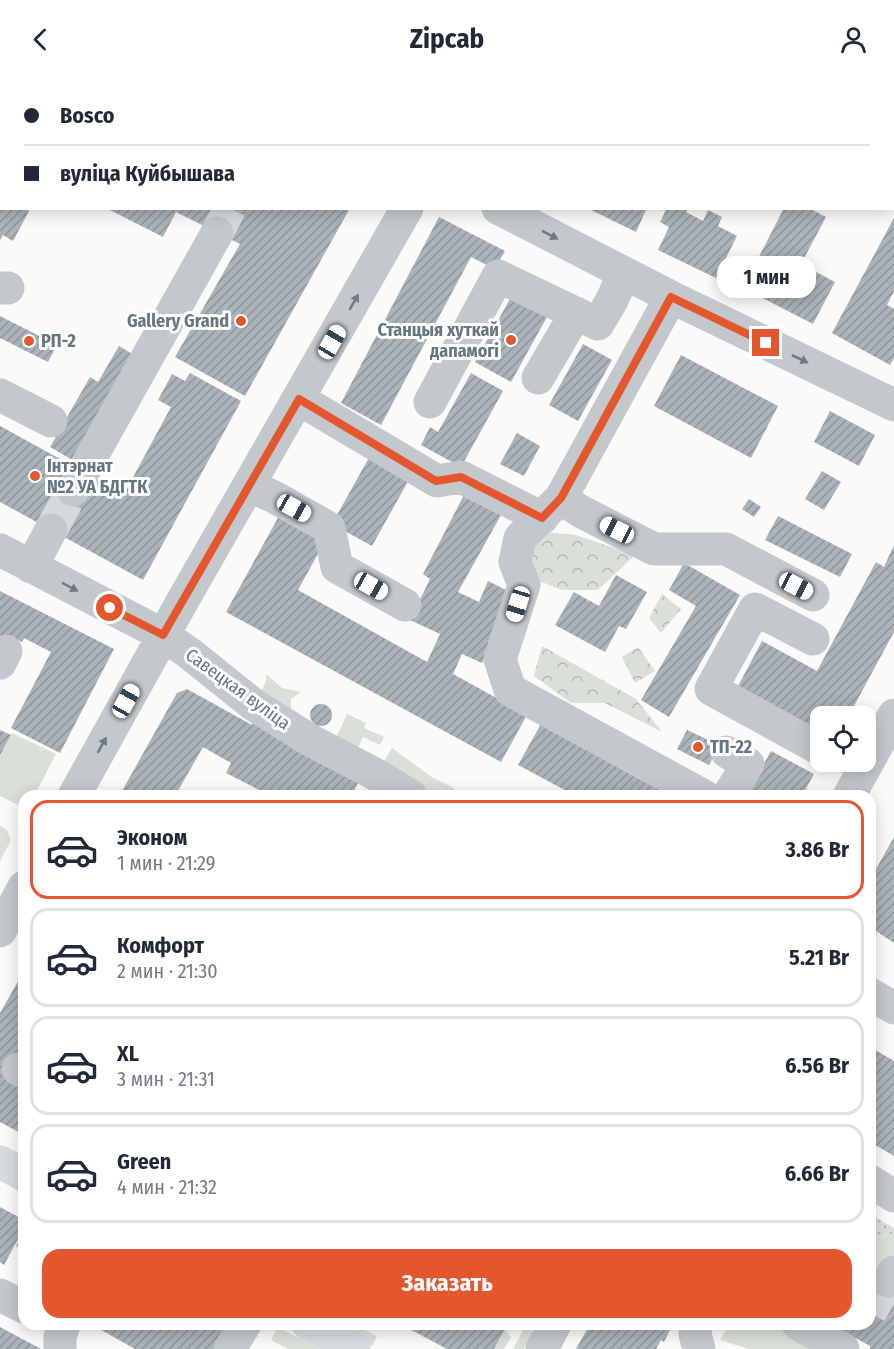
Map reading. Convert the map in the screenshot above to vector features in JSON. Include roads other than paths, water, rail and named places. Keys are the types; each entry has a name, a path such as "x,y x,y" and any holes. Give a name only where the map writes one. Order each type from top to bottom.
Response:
{"main road":[{"path":"0,1162 18,1172"},
{"path":"319,1330 354,1349"}],"street":[{"path":"77,790 163,635 406,210"},
{"path":"502,210 671,297 894,405"},
{"path":"73,490 217,233"},
{"path":"430,402 498,276 598,324 624,273"},
{"path":"671,297 552,508 520,538 515,562 524,585 501,659 510,690 693,790"},
{"path":"538,378 576,313"},
{"path":"0,395 51,422"},
{"path":"299,399 436,481 461,477 552,508 580,511 654,549 726,549 813,595"},
{"path":"249,485 328,528 337,567 405,605"},
{"path":"31,567 51,530"},
{"name":"Савецкая вуліца","path":"0,550 163,635 254,705 308,739 401,790"},
{"path":"810,743 711,689 755,609 813,639"},
{"path":"850,778 894,715"},
{"path":"727,752 748,764 732,790"},
{"path":"0,931 18,898"},
{"path":"876,998 894,1008"},
{"path":"876,1185 894,1196"},
{"path":"0,1295 18,1304"},
{"path":"230,1349 241,1330"},
{"path":"251,1349 262,1330"},
{"path":"695,1330 699,1349"},
{"path":"813,1330 849,1345"}],"tunnel":[{"path":"217,233 229,210"},
{"path":"51,530 73,490"},
{"path":"876,1302 888,1281"}],"place":[{"name":"Gallery Grand","path":"241,321"},
{"name":"Станцыя хуткай дапамогі","path":"511,340"},
{"name":"РП-2","path":"29,341"},
{"name":"Інтэрнат №2 УА БДГТК","path":"35,476"},
{"name":"ТП-22","path":"698,747"}]}
